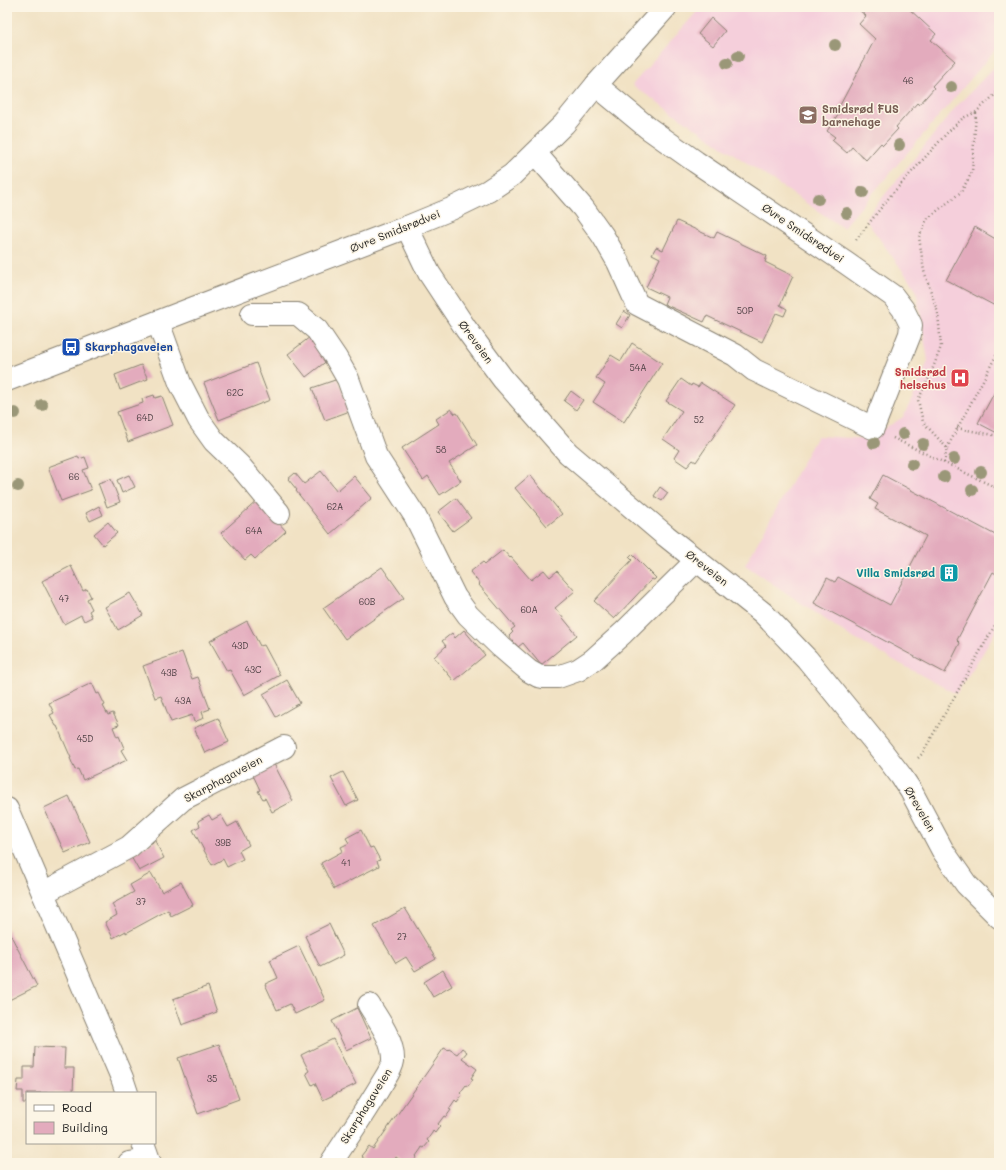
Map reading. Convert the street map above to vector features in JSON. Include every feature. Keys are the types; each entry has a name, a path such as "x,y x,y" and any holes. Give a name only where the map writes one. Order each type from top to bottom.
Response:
{"street":[{"name":"Øvre Smidsrødvei","path":"7,380 407,227 451,209 488,191 512,175 536,153 564,124 666,7"},
{"name":"Øvre Smidsrødvei","path":"596,86 648,128 672,145 893,296 903,309 911,324 910,334 873,428"},
{"path":"536,153 583,208 602,236 618,262 637,304 735,356 754,370 873,428"},
{"name":"Øreveien","path":"407,227 429,273 466,329 503,379 568,452 666,536 763,613 807,659 901,776 911,791 952,866 966,884 999,917"},
{"path":"252,314 298,314 317,330 348,379 376,456 415,516 455,597 468,614 501,648 520,664 538,676 558,677 578,670 593,660 623,633 697,560"},
{"path":"158,322 180,383 199,420 214,441 240,466 280,513"},
{"name":"Skarphagaveien","path":"44,893 129,847 183,799 284,747"},
{"path":"7,809 122,1078 126,1092"},
{"name":"Skarphagaveien","path":"330,1163 371,1102 389,1071 393,1061 391,1044 369,1005"}],"path":[{"path":"840,259 891,195 938,144 963,118 976,112 999,92"},
{"path":"946,448 923,422 918,400 929,378 941,347 938,313 924,271 919,237 927,219 961,192 972,172 976,112"},
{"path":"944,463 946,448 998,352"},
{"path":"873,428 999,489"},
{"path":"957,428 999,436"},
{"path":"901,776 922,754 999,618"}],"shaded area":[{"name":"Smidsrød FUS barnehage","path":"701,7 999,7 999,46 843,228 632,85"},
{"name":"Smidsrød helsehus","path":"999,62 999,625 983,653 956,694 851,637 745,565 817,436 869,439 903,417 928,361 916,289 865,219 956,107"}],"building":[{"path":"862,7 907,7 936,34 931,40 955,61 932,86 934,88 919,105 917,103 896,127 898,129 883,145 881,143 866,160 852,147 847,153 832,140 835,137 827,131 841,111 838,109 875,39 859,24 866,16 859,10"},
{"path":"711,18 725,31 713,46 698,34"},
{"path":"677,221 714,238 717,232 767,256 765,262 793,276 780,305 787,309 784,316 776,313 762,342 707,316 704,322 664,304 667,297 646,287 660,258 652,254 656,247 663,250"},
{"path":"975,227 999,241 999,308 946,280"},
{"path":"624,311 630,315 622,328 616,324"},
{"path":"310,337 328,360 306,377 288,354"},
{"path":"632,343 662,363 624,422 593,402 605,384 596,378 611,355 621,361"},
{"path":"256,363 270,400 219,420 204,383"},
{"path":"141,365 148,379 120,390 115,375"},
{"path":"338,379 350,411 325,420 312,388"},
{"path":"681,379 691,386 692,384 698,387 701,383 735,405 696,462 693,460 687,467 674,458 679,450 663,439 682,411 666,401"},
{"path":"999,384 999,434 978,423"},
{"path":"571,391 583,400 576,410 564,401"},
{"path":"154,395 155,398 162,396 173,425 128,442 117,412 143,403 142,399"},
{"path":"451,409 455,414 457,413 477,445 449,463 461,481 440,495 428,476 423,480 402,448 439,424 436,419"},
{"path":"78,456 79,459 85,457 89,468 83,470 91,490 61,501 48,467"},
{"path":"321,471 337,491 354,476 372,498 330,534 288,479 295,473 304,484"},
{"path":"129,475 135,487 122,493 117,480"},
{"path":"530,475 562,514 547,526 515,488"},
{"name":"Villa Smidsrød","path":"883,475 999,537 998,575 993,572 957,640 960,643 945,673 814,603 827,578 835,582 838,577 890,605 926,536 875,509 878,504 870,499"},
{"path":"111,479 120,502 107,507 98,483"},
{"path":"660,487 668,493 662,501 654,496"},
{"path":"456,498 471,518 453,531 438,512"},
{"path":"258,500 286,531 255,559 251,555 245,560 221,533"},
{"path":"99,506 103,515 90,521 86,513"},
{"path":"108,522 117,533 103,545 94,534"},
{"path":"503,550 531,580 544,570 550,577 557,571 575,591 555,608 577,635 541,665 523,643 518,647 509,636 513,632 511,630 515,627 479,585 480,584 470,572 483,562 485,564"},
{"path":"632,554 656,578 654,580 652,579 614,619 594,601 632,560 629,557"},
{"path":"71,566 83,591 87,589 91,597 87,599 92,609 89,611 92,617 84,621 81,615 64,624 42,581"},
{"path":"382,567 404,598 345,639 323,608"},
{"path":"130,593 143,615 118,630 105,607"},
{"path":"247,621 260,646 264,645 280,675 244,695 230,670 227,671 210,641"},
{"path":"464,630 485,655 454,681 434,657 446,646 442,641 452,633 455,638"},
{"path":"182,652 192,679 198,677 210,709 202,712 204,718 194,722 192,715 171,722 161,696 155,698 143,666"},
{"path":"287,680 300,703 276,717 263,694"},
{"path":"92,683 97,694 99,693 105,705 103,706 108,715 113,713 119,725 113,727 117,737 119,736 124,748 121,750 127,760 83,780 78,769 75,770 57,726 50,715 54,713 49,703"},
{"path":"218,718 229,742 205,753 194,728"},
{"path":"273,762 293,801 272,812 265,798 263,799 258,791 260,790 252,773"},
{"path":"343,772 358,800 346,806 331,778"},
{"path":"69,796 90,842 65,853 44,808"},
{"path":"209,815 212,820 221,815 228,827 237,822 249,845 239,851 243,859 227,867 223,859 212,865 193,830 200,826 198,821"},
{"path":"361,830 370,848 373,847 380,860 377,861 379,866 334,889 321,863 343,851 341,847 349,843 346,838"},
{"path":"155,841 164,858 139,871 130,855"},
{"path":"151,873 162,892 181,882 193,905 171,916 168,910 126,933 126,931 113,938 105,922 117,915 112,904 134,892 130,885"},
{"path":"405,908 436,959 415,971 406,957 396,963 374,926"},
{"path":"329,924 344,955 320,967 305,936"},
{"path":"7,928 37,986 7,1001"},
{"path":"299,946 325,1000 295,1014 290,1004 277,1010 265,984 278,978 270,960"},
{"path":"443,970 452,986 433,997 424,982"},
{"path":"208,986 217,1012 182,1025 173,999"},
{"path":"357,1008 371,1038 346,1050 332,1021"},
{"path":"333,1039 356,1084 323,1100 315,1083 312,1085 306,1073 309,1071 301,1055"},
{"path":"219,1044 239,1099 198,1114 178,1058"},
{"path":"35,1047 65,1048 64,1068 74,1068 73,1092 26,1092 26,1103 23,1103 23,1091 17,1091 18,1080 24,1080 24,1067 34,1067"},
{"path":"444,1048 457,1054 462,1048 467,1052 462,1058 477,1069 471,1078 473,1079 460,1093 462,1095 457,1102 455,1100 449,1109 451,1110 438,1124 440,1126 435,1133 433,1131 427,1140 429,1142 424,1148 422,1147 413,1163 404,1163 396,1157 392,1163 369,1163 361,1156 369,1146 373,1149"}],"place":[{"name":"Smidsrød FUS barnehage","path":"808,115"},
{"name":"Skarphagaveien","path":"71,347"},
{"name":"Smidsrød helsehus","path":"960,378"},
{"name":"Villa Smidsrød","path":"949,573"}]}
